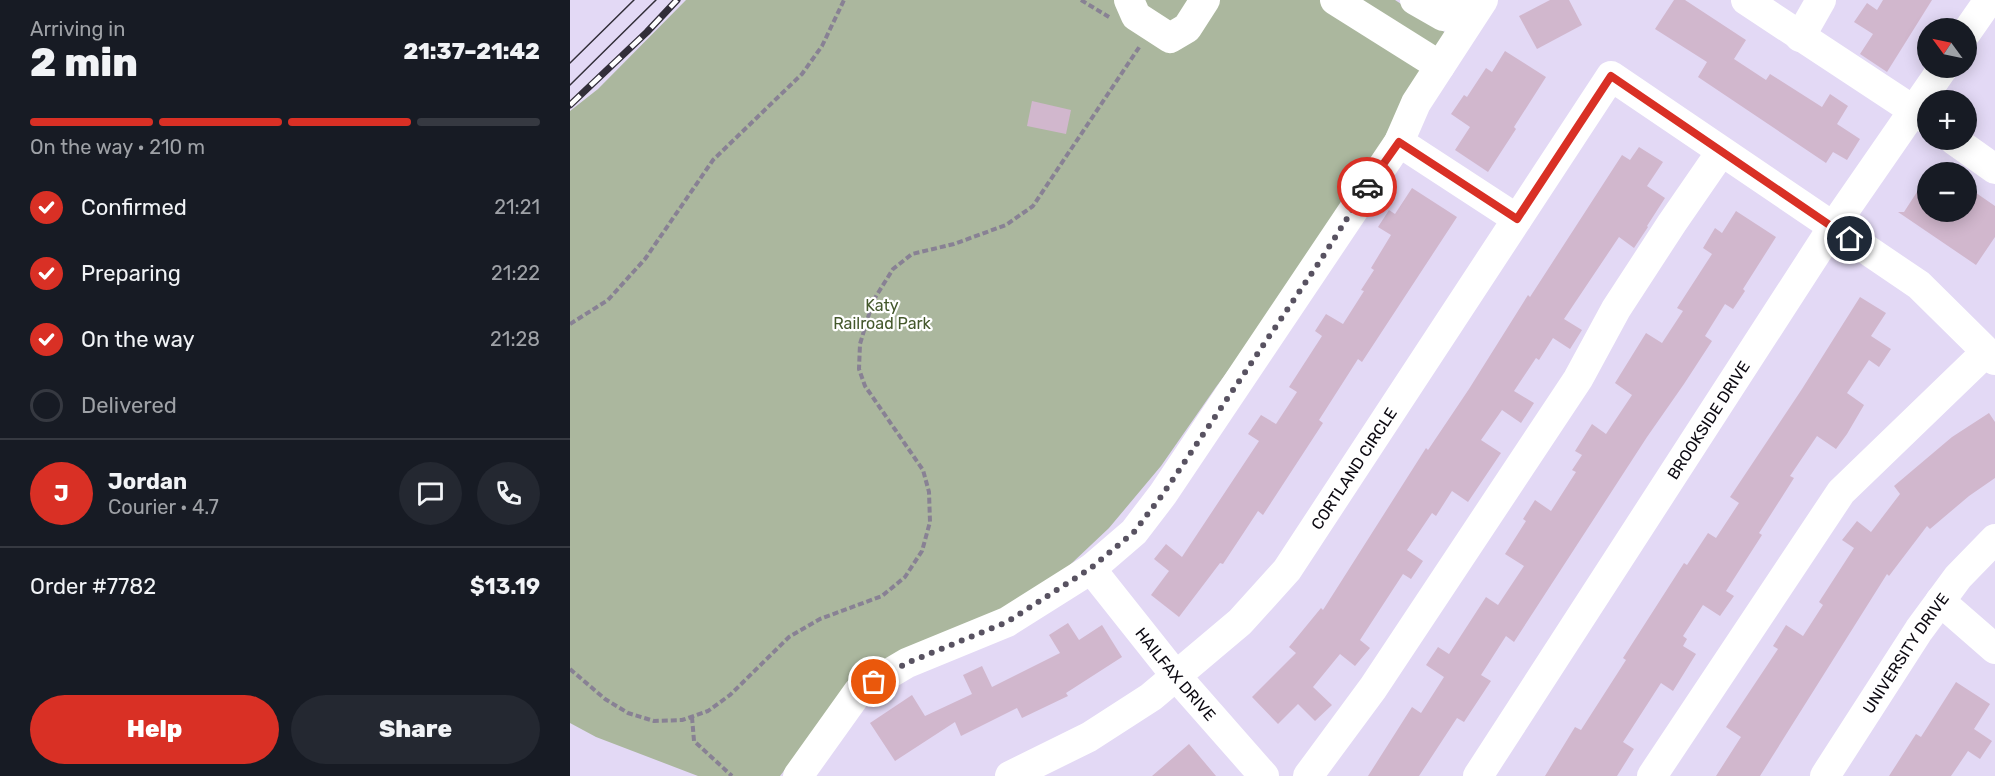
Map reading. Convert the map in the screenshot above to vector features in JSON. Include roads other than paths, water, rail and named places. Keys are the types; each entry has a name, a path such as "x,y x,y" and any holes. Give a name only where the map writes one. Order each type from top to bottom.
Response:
{"street":[{"path":"1128,0 1143,30 1170,39 1187,28 1205,0"},
{"path":"1335,0 1440,66"},
{"path":"1416,0 1443,16 1454,0"},
{"path":"798,776 858,692 907,663 1007,622 1091,568 1134,532 1163,494 1399,142 1416,103 1484,0"},
{"path":"1746,0 1917,112"},
{"path":"1800,37 1821,0"},
{"path":"1976,18 1989,0"},
{"name":"CORTLAND CIRCLE","path":"1010,776 1089,737 1151,697 1240,622 1287,570 1611,76 1721,152"},
{"name":"BROOKSIDE DRIVE","path":"1478,776 1833,227 1917,120"},
{"path":"1399,142 1517,219"},
{"path":"1968,150 1995,169"},
{"path":"1308,776 1373,688 1578,379 1616,309 1721,152 1919,285 1991,356 1841,492 1652,776"},
{"name":"UNIVERSITY DRIVE","path":"1825,776 1919,630 1958,578 1995,539"},
{"name":"HAILFAX DRIVE","path":"1091,568 1176,676 1264,776"},
{"path":"1940,601 1995,649"}],"tram line":[{"path":"570,63 634,0"},
{"path":"570,85 656,0"}],"railway":[{"path":"570,105 647,32 677,0"}],"park label":[{"name":"Katy Railroad Park","path":"882,314"}]}
